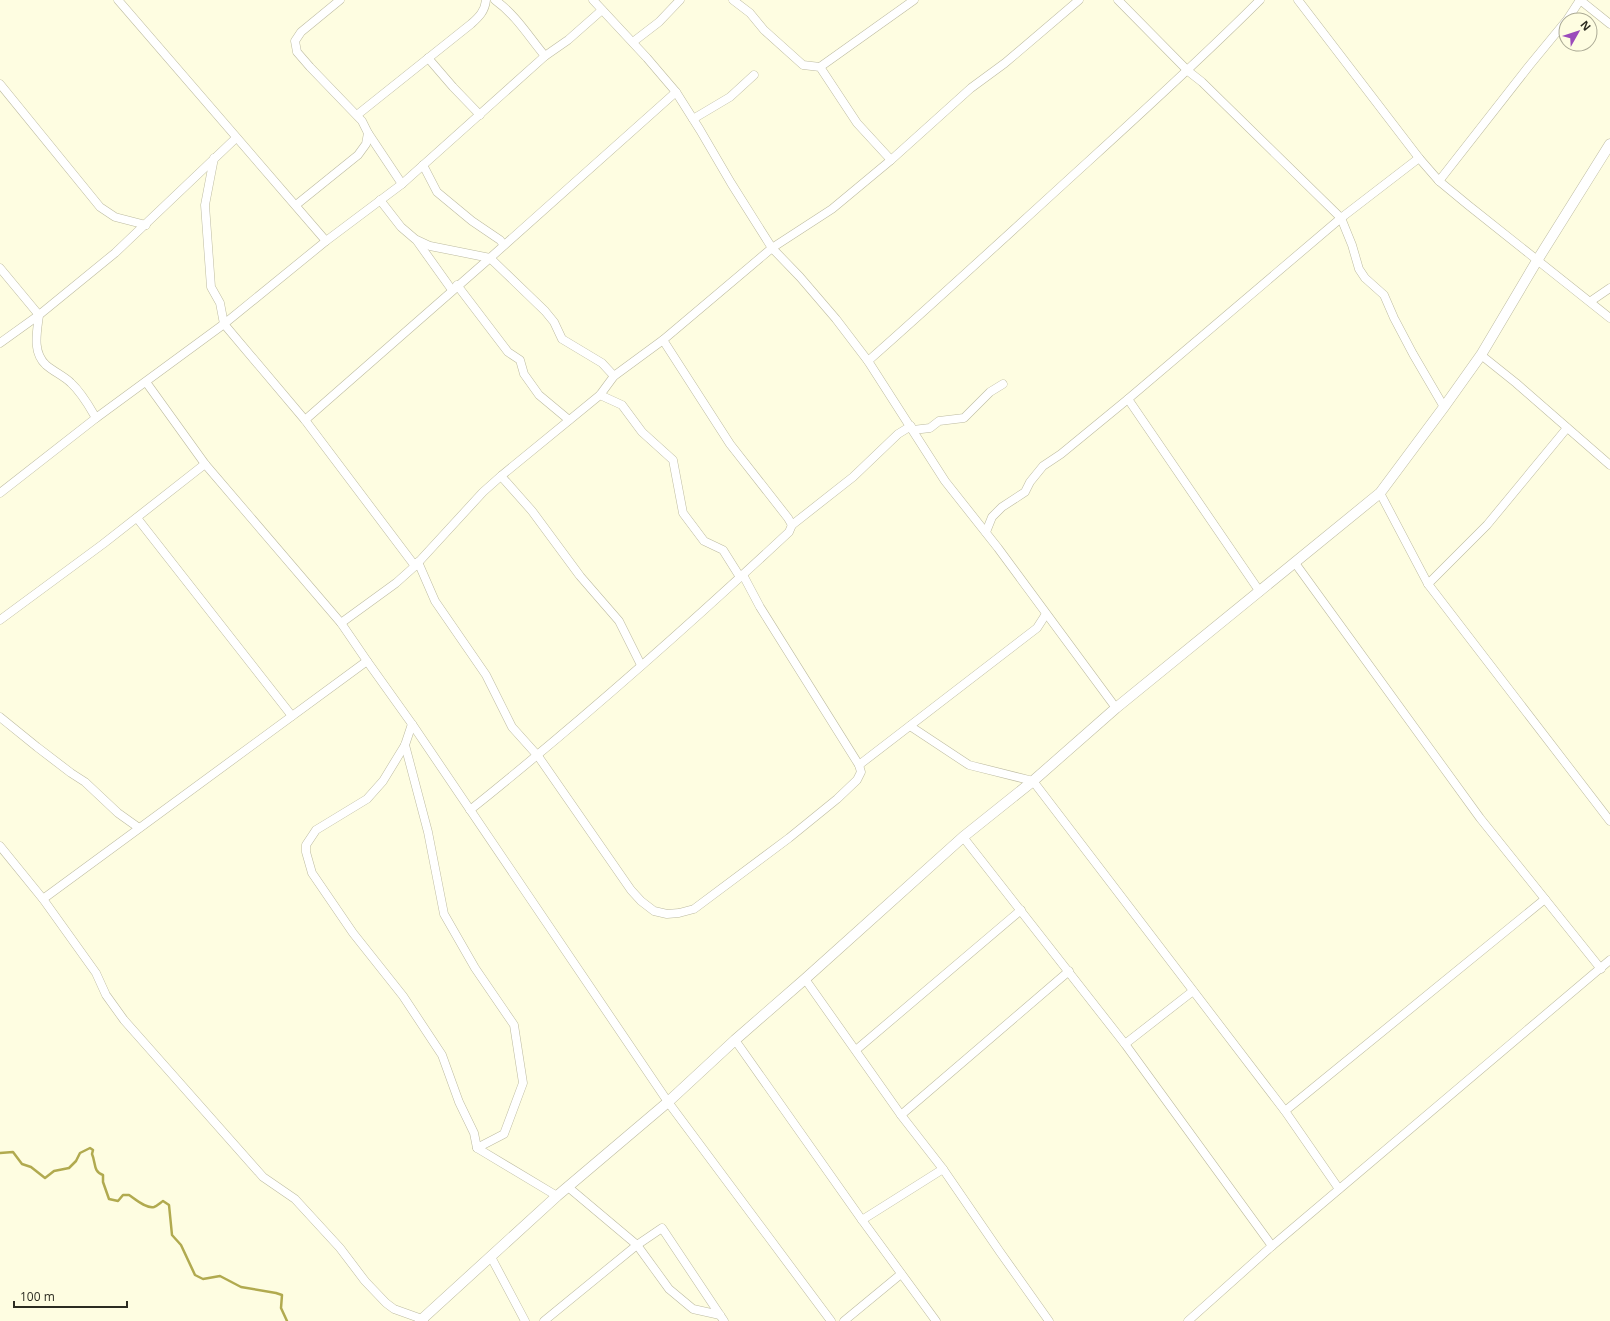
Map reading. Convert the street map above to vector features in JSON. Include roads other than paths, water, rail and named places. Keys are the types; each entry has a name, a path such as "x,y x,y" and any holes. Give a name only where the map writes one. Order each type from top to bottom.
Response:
{"street":[{"path":"118,0 187,78 236,138 326,241"},
{"path":"340,0 301,32 295,41 297,52 362,121 368,133 402,184"},
{"path":"357,115 481,14 486,6 486,0"},
{"path":"494,0 503,6 519,23 545,56"},
{"path":"593,0 676,92 772,248 811,289 868,361 945,481 986,532 1116,708"},
{"path":"632,42 660,22 680,0"},
{"path":"733,0 750,13 764,30 803,66 820,67 914,0"},
{"path":"1118,0 1188,71 1202,82 1341,218 1352,244 1359,270 1365,278 1384,295 1413,354 1444,408"},
{"path":"868,361 978,264 1188,71 1260,0"},
{"path":"1298,0 1419,158 1439,181 1508,238 1538,259 1591,301 1610,318"},
{"path":"1572,12 1580,0 1610,24"},
{"path":"342,623 396,583 416,564 483,492 500,476 600,395 614,376 663,340 772,248 832,209 891,160 971,88 1005,63 1075,1"},
{"path":"0,493 96,418 224,324 326,241 402,184 545,56 568,40 602,10"},
{"path":"1439,181 1558,31"},
{"path":"428,58 480,115"},
{"path":"820,67 857,123 891,160"},
{"path":"693,119 730,97 754,75"},
{"path":"0,84 100,208 115,217 146,225"},
{"path":"305,420 676,92"},
{"path":"296,205 358,155 366,144 368,133"},
{"path":"0,343 39,315 115,253 236,138"},
{"path":"0,846 43,899 96,973 106,996 124,1020 263,1177 295,1199 340,1248 365,1281 386,1304 394,1309 422,1320 557,1196 668,1102 735,1040 963,837 1033,781 1116,708 1380,493 1444,408 1481,355 1538,259 1610,144"},
{"path":"214,158 205,206 211,287 220,303 224,324 305,420 416,564 435,601 486,675 512,727 538,756 631,890 641,902 654,911 667,914 679,914 694,909 789,838 857,780 861,772 859,765 742,576 722,550 704,541 683,513 673,460 642,432 622,405 600,395"},
{"path":"986,532 992,517 1002,507 1025,492 1030,482 1043,466 1061,454 1128,399 1341,218 1419,158"},
{"path":"423,166 437,192 472,221 500,240 504,245"},
{"path":"380,200 401,227 415,239 508,352 520,360 524,374 539,395 569,420"},
{"path":"415,239 430,246 490,258 545,311 554,322 562,339 602,363 614,376"},
{"path":"0,268 39,315 37,340 40,357 46,365 70,381 80,391 96,418"},
{"path":"1591,301 1610,288"},
{"path":"663,340 730,444 788,518 792,526"},
{"path":"1481,355 1516,383 1610,465"},
{"path":"146,382 205,464 342,623 366,661 412,724 668,1102 832,1321"},
{"path":"470,810 538,756 742,576 789,532 792,526 853,477 898,434 912,428 930,428 939,421 964,418 990,392 1003,384"},
{"path":"1128,399 1260,592"},
{"path":"1428,584 1487,525 1567,428"},
{"path":"0,620 103,544 205,464"},
{"path":"500,476 532,511 580,576 619,621 641,665"},
{"path":"1380,493 1428,584 1609,819"},
{"path":"137,518 292,716"},
{"path":"1295,563 1480,818 1601,968"},
{"path":"859,765 1038,628 1046,614"},
{"path":"43,899 366,661"},
{"path":"0,717 37,748 85,782 118,813 139,828"},
{"path":"412,724 405,745 383,781 367,798 316,830 306,845 306,852 312,873 354,933 403,996 442,1055 459,1102 474,1133 477,1148 557,1196"},
{"path":"910,726 969,765 1033,781 1285,1111 1339,1189"},
{"path":"405,745 428,832 444,914 475,968 514,1025 522,1083 504,1134 477,1148"},
{"path":"963,837 1125,1044 1272,1246"},
{"path":"1285,1111 1545,899"},
{"path":"856,1050 1021,910"},
{"path":"1188,1321 1272,1246 1610,960"},
{"path":"901,1115 1069,971"},
{"path":"805,979 901,1115 943,1169 1049,1321"},
{"path":"1125,1044 1193,991"},
{"path":"735,1040 862,1220 936,1321"},
{"path":"862,1220 943,1169"},
{"path":"568,1187 637,1245 669,1289 693,1309 722,1318"},
{"path":"544,1321 637,1245 662,1228 722,1318"},
{"path":"491,1257 524,1321"},
{"path":"844,1321 901,1274"}],"waterway":[{"path":"0,1153 13,1152 22,1164 31,1167 45,1178 54,1171 69,1168 76,1161 80,1153 90,1148 93,1150 92,1154 96,1169 103,1175 103,1182 109,1199 118,1201 123,1195 129,1195 148,1207 154,1207 163,1201 169,1205 172,1235 181,1245 195,1275 203,1279 220,1276 241,1287 282,1295 281,1308 287,1321"}]}
